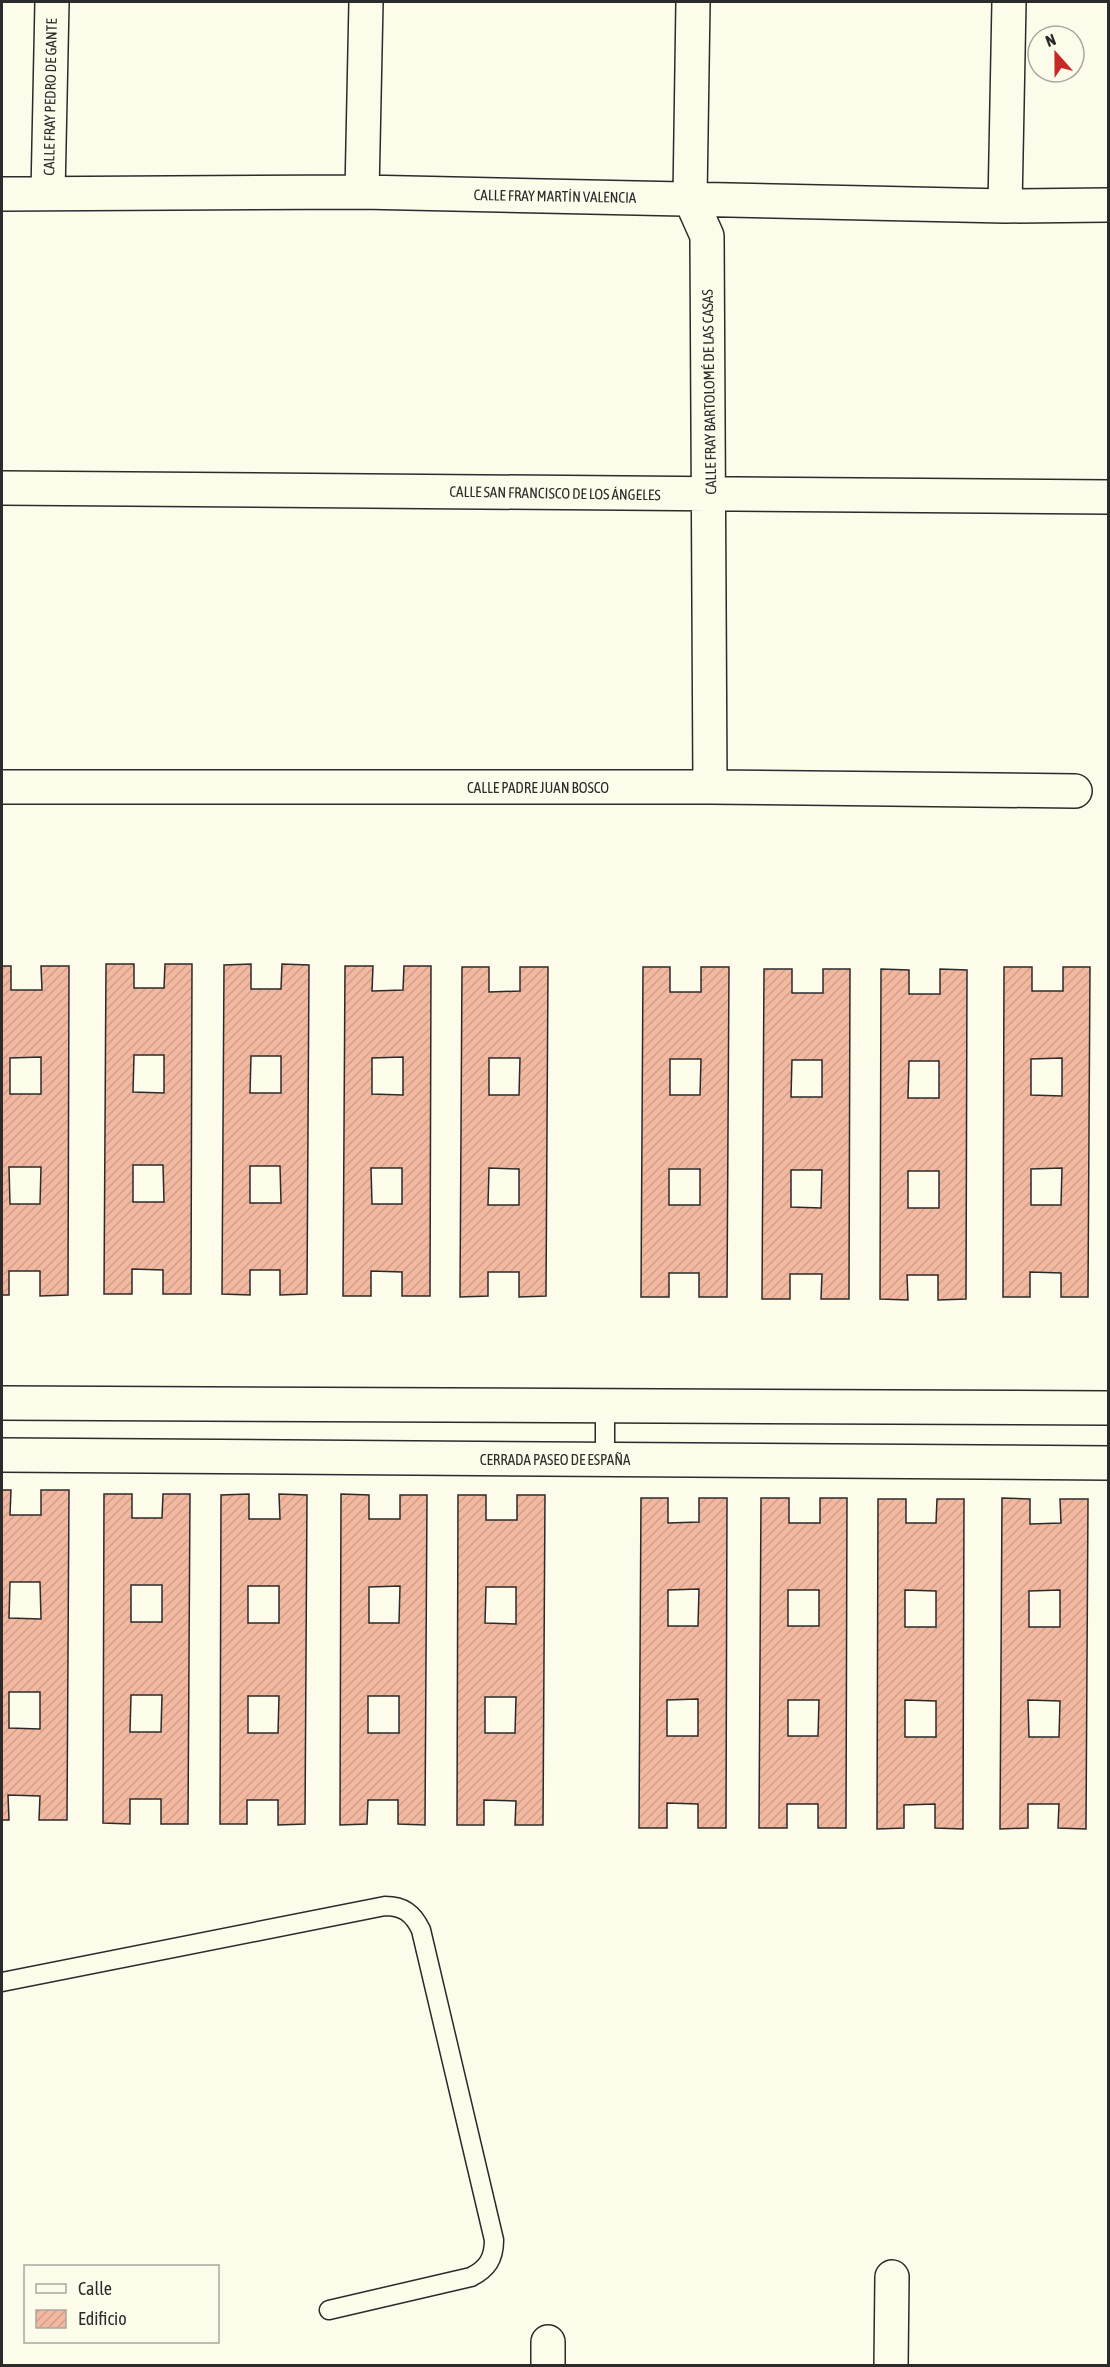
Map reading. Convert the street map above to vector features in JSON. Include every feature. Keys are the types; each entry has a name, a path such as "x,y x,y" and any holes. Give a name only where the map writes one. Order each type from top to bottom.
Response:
{"street":[{"name":"CALLE FRAY PEDRO DE GANTE","path":"48,193 52,2"},
{"path":"362,192 366,2"},
{"name":"CALLE FRAY BARTOLOMÉ DE LAS CASAS","path":"693,2 690,198 707,236 710,787"},
{"path":"1005,206 1010,2"},
{"name":"CALLE FRAY MARTÍN VALENCIA","path":"2,194 362,192 1005,206 1108,205"},
{"name":"CALLE SAN FRANCISCO DE LOS ÁNGELES","path":"2,488 1108,497"},
{"name":"CALLE PADRE JUAN BOSCO","path":"2,787 710,787 1075,791"},
{"path":"2,1403 1108,1408"},
{"name":"CERRADA PASEO DE ESPAÑA","path":"2,1455 1108,1463"},
{"path":"891,2366 892,2277"}],"lane":[{"path":"604,1459 605,1406"},
{"path":"2,1982 385,1906 397,1906 416,1919 421,1930 491,2229 494,2252 482,2272 471,2277 329,2310"}],"building":[{"path":"106,964 134,964 134,988 164,988 165,964 192,964 191,1294 163,1294 163,1270 132,1269 132,1294 104,1294","holes":["134,1055 164,1055 164,1093 133,1092","133,1165 163,1165 164,1202 133,1202"]},
{"path":"251,964 251,989 281,989 282,964 309,965 307,1294 280,1295 280,1270 250,1270 250,1295 222,1294 224,965","holes":["251,1056 281,1056 281,1093 250,1093","250,1166 280,1166 281,1203 250,1203"]},
{"path":"2,966 11,966 11,990 42,990 41,966 69,966 68,1295 40,1296 40,1271 9,1271 9,1295 2,1295","holes":["41,1057 41,1094 10,1094 10,1058","9,1167 41,1167 40,1204 10,1204"]},
{"path":"345,966 373,966 372,991 403,990 404,966 431,966 430,1296 402,1296 402,1272 371,1271 371,1296 343,1296","holes":["403,1057 403,1095 372,1094 372,1058","371,1168 402,1168 402,1204 372,1204"]},
{"path":"462,967 489,967 489,992 520,991 520,967 548,967 546,1296 519,1297 519,1272 488,1272 488,1296 460,1297","holes":["489,1058 520,1058 519,1095 489,1095","489,1168 519,1169 519,1205 488,1205"]},
{"path":"643,967 670,967 670,992 701,992 701,967 729,967 727,1297 699,1297 699,1273 669,1273 669,1297 641,1297","holes":["670,1059 701,1059 700,1095 670,1095","669,1169 700,1169 700,1205 669,1205"]},
{"path":"1004,967 1032,967 1032,991 1063,991 1063,967 1090,967 1088,1297 1061,1297 1061,1273 1030,1272 1030,1297 1003,1297","holes":["1062,1058 1062,1096 1031,1095 1031,1059","1062,1168 1061,1205 1031,1205 1031,1169"]},
{"path":"764,969 792,969 792,993 823,993 823,969 850,969 849,1299 821,1299 822,1274 790,1274 790,1299 762,1299","holes":["792,1060 822,1060 822,1097 791,1097","791,1170 822,1170 821,1208 791,1207"]},
{"path":"881,969 909,970 909,994 940,994 940,969 967,970 966,1299 938,1300 938,1275 907,1275 908,1300 880,1299","holes":["909,1061 939,1061 939,1098 908,1098","908,1171 939,1171 939,1208 908,1208"]},
{"path":"2,1490 11,1490 10,1515 41,1515 41,1490 69,1490 67,1820 39,1820 40,1796 8,1795 9,1820 2,1820","holes":["10,1582 40,1582 41,1619 9,1618","9,1692 40,1692 40,1729 9,1728"]},
{"path":"104,1494 132,1494 132,1518 162,1518 163,1494 190,1494 188,1824 161,1824 161,1799 130,1799 130,1824 103,1823","holes":["131,1585 162,1585 162,1622 131,1622","131,1695 162,1695 161,1732 130,1732"]},
{"path":"249,1494 249,1519 280,1519 279,1494 307,1495 305,1824 278,1825 278,1800 247,1800 247,1824 220,1824 221,1495","holes":["248,1586 279,1586 279,1623 248,1623","248,1696 279,1696 278,1733 248,1733"]},
{"path":"341,1494 369,1495 369,1519 400,1519 400,1495 427,1495 425,1825 398,1824 398,1800 368,1800 367,1824 340,1825","holes":["400,1586 399,1623 369,1623 369,1587","368,1696 399,1696 399,1733 368,1733"]},
{"path":"458,1495 486,1495 486,1520 517,1520 517,1495 545,1495 543,1825 515,1825 516,1801 484,1800 484,1825 457,1825","holes":["486,1587 516,1587 516,1624 485,1623","485,1697 516,1697 515,1733 485,1733"]},
{"path":"641,1498 668,1498 668,1523 699,1522 699,1498 727,1498 726,1828 698,1828 698,1804 667,1803 667,1828 639,1828","holes":["699,1589 698,1626 668,1626 668,1590","698,1699 698,1736 667,1736 667,1700"]},
{"path":"761,1498 789,1498 789,1523 820,1523 820,1498 847,1498 846,1828 818,1828 818,1804 787,1804 787,1828 759,1828","holes":["788,1590 819,1590 819,1626 788,1626","788,1700 819,1700 818,1736 788,1736"]},
{"path":"1002,1498 1030,1499 1030,1524 1061,1523 1060,1499 1088,1499 1086,1829 1058,1828 1059,1804 1028,1804 1028,1828 1000,1829","holes":["1060,1590 1060,1627 1029,1627 1029,1591","1028,1700 1060,1701 1059,1737 1029,1737"]},
{"path":"878,1499 906,1499 906,1523 936,1523 937,1499 964,1499 963,1829 935,1828 935,1804 904,1805 904,1828 877,1829","holes":["905,1590 936,1591 936,1627 905,1627","905,1700 936,1701 936,1737 905,1737"]}]}
